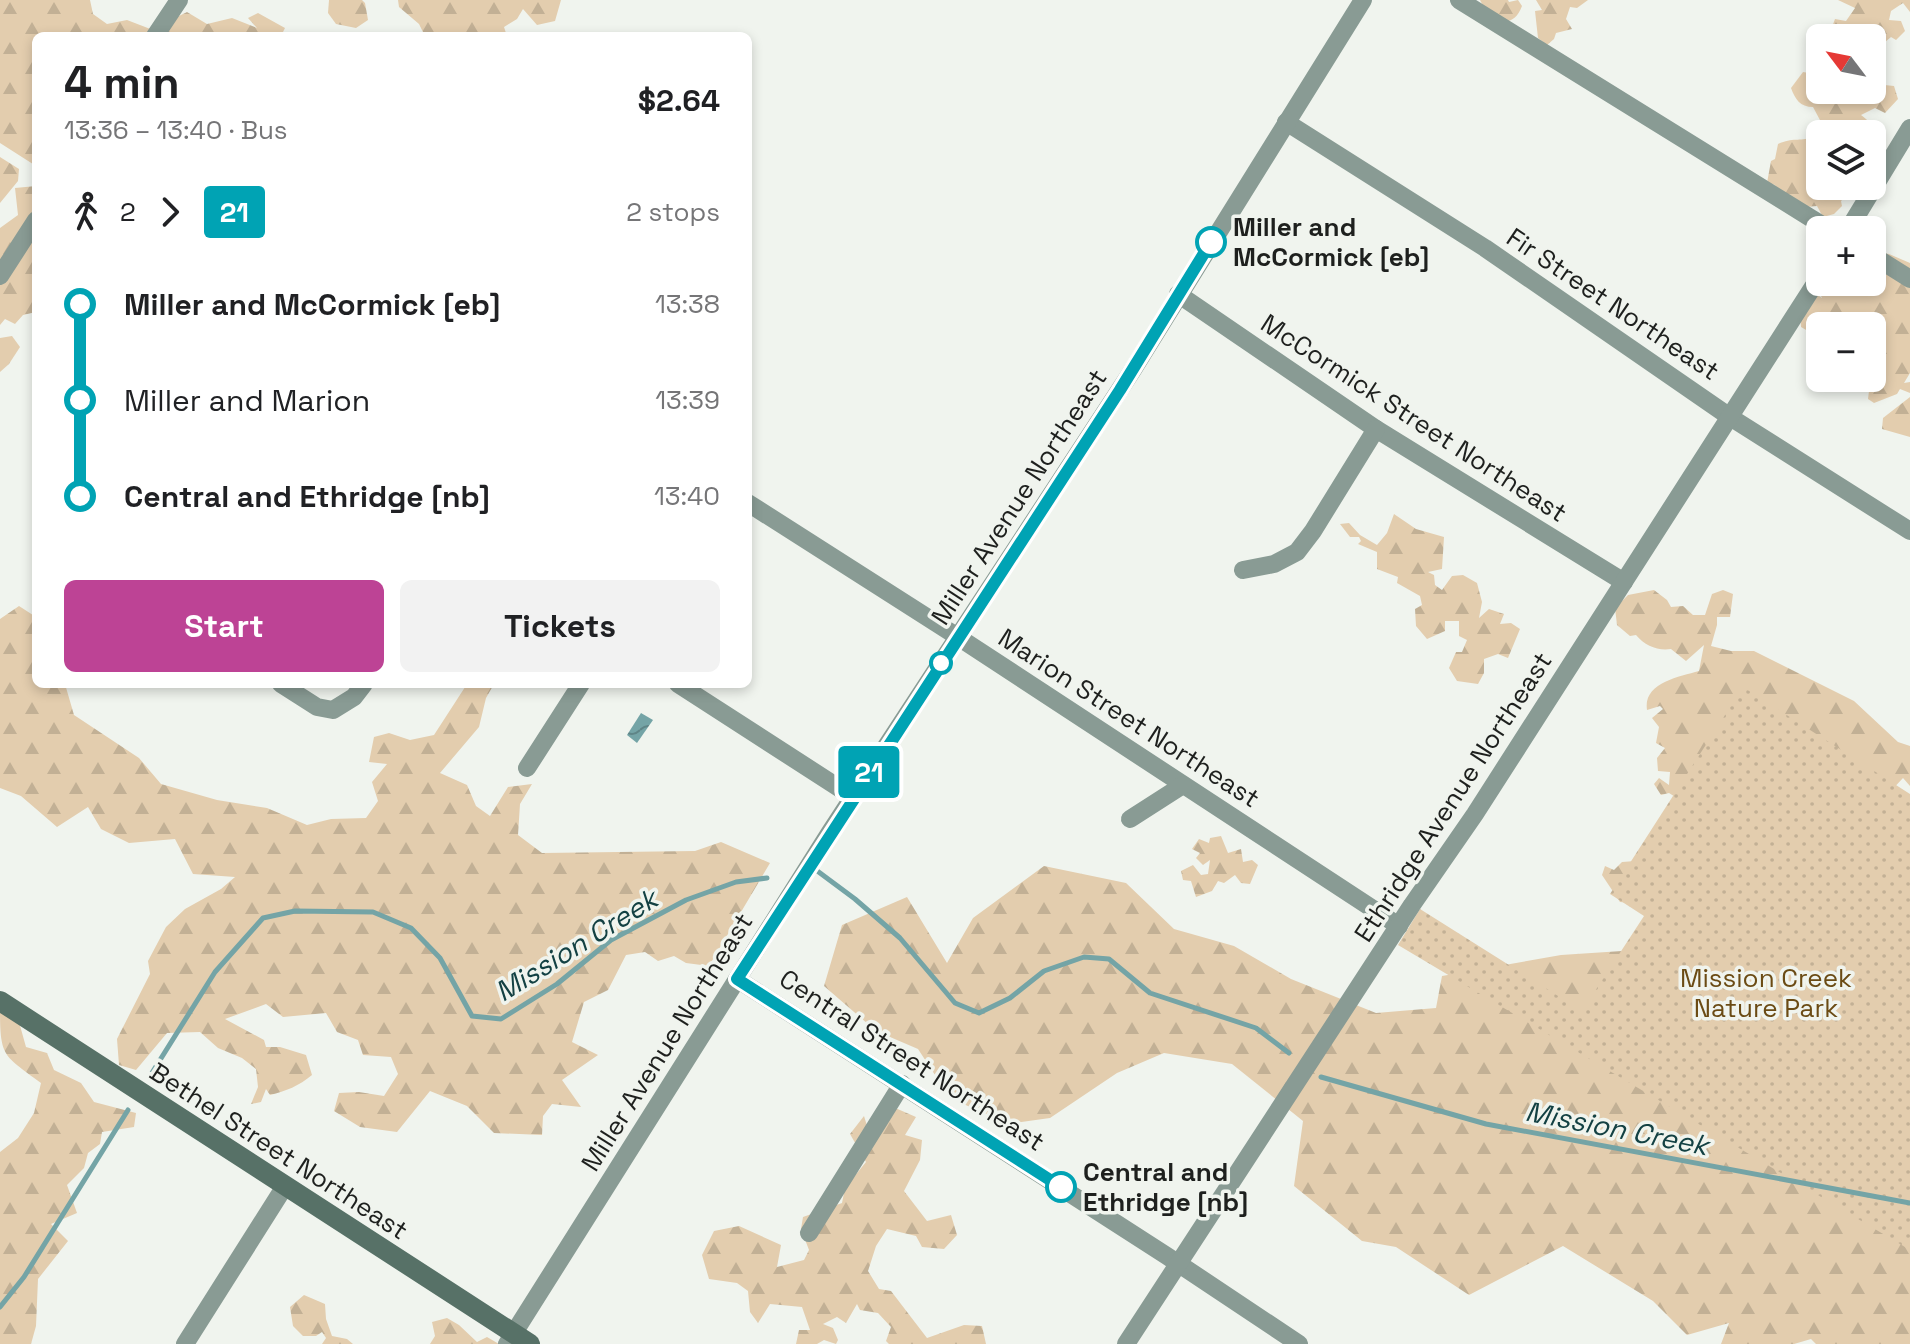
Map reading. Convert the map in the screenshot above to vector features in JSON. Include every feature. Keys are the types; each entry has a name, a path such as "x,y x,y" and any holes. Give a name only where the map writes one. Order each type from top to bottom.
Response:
{"street":[{"path":"158,32 179,0"},
{"name":"Miller Avenue Northeast","path":"517,1341 737,979 1127,379 1363,0"},
{"path":"1459,0 1807,216"},
{"name":"Fir Street Northeast","path":"1286,122 1485,248 1730,417 1910,531"},
{"path":"1857,216 1910,128"},
{"path":"0,276 32,226"},
{"path":"1886,264 1910,279"},
{"name":"McCormick Street Northeast","path":"1178,294 1376,429 1624,582"},
{"name":"Ethridge Avenue Northeast","path":"1126,1344 1467,826 1807,296"},
{"path":"1243,570 1274,564 1297,552 1376,429"},
{"name":"Marion Street Northeast","path":"752,506 1399,926"},
{"path":"287,688 317,707 333,710 344,706 359,691"},
{"path":"527,768 578,688"},
{"path":"684,688 853,797"},
{"path":"1130,819 1183,785"},
{"name":"Central Street Northeast","path":"737,979 1299,1344"},
{"name":"Bethel Street Northeast","path":"0,1001 517,1341"},
{"path":"809,1233 902,1084"},
{"path":"185,1344 285,1186"}],"green space":[{"path":"0,0 90,0 93,14 107,24 127,20 153,30 32,32 32,163 0,143"},
{"path":"329,0 362,0 368,20 356,28 336,24 328,13"},
{"path":"398,0 561,0 555,21 537,25 523,9 517,19 504,27 506,32 423,32 419,24 399,7"},
{"path":"1480,0 1518,0 1522,6 1512,19 1501,21 1489,13"},
{"path":"1536,0 1588,0 1577,8 1570,7 1566,19 1572,29 1556,33 1547,45 1538,38 1535,11 1542,10"},
{"path":"1838,0 1910,0 1910,12 1903,3 1891,11 1889,20 1901,21 1905,31 1896,40 1891,37 1886,41 1886,24 1833,24 1835,19 1846,21 1855,8"},
{"path":"187,12 207,24 232,18 257,28 248,18 258,13 285,28 283,32 164,32 173,19"},
{"path":"1803,72 1806,72 1806,104 1886,104 1886,85 1894,86 1898,99 1885,113 1875,108 1861,115 1868,120 1820,120 1813,107 1799,102 1791,88"},
{"path":"1806,138 1806,200 1842,200 1842,206 1834,214 1822,216 1817,206 1782,209 1775,185 1767,183 1778,144"},
{"path":"0,157 19,169 18,181 0,203"},
{"path":"32,186 32,313 23,315 15,324 5,319 0,325 0,228 18,215 15,188"},
{"path":"1886,253 1910,263 1910,373 1904,383 1910,382 1910,393 1900,389 1897,394 1874,403 1868,399 1869,392 1886,392 1886,312 1806,312 1806,330 1801,327 1800,312 1810,296 1886,296"},
{"path":"12,336 20,347 0,372 0,338"},
{"path":"1910,397 1910,437 1882,429 1883,418"},
{"path":"1394,514 1416,529 1444,537 1442,569 1428,572 1434,575 1435,585 1442,590 1452,576 1463,575 1477,583 1482,602 1479,618 1489,609 1504,614 1500,624 1511,623 1520,629 1508,658 1498,654 1484,659 1484,673 1478,684 1457,681 1449,668 1456,652 1462,652 1467,640 1459,636 1459,621 1445,621 1445,631 1427,639 1416,626 1415,609 1422,605 1420,596 1397,583 1398,577 1377,569 1377,552 1358,544 1361,541 1359,537 1350,537 1340,524 1349,523 1360,535 1377,545 1387,533"},
{"path":"1654,590 1671,607 1683,606 1693,615 1705,615 1712,594 1723,590 1733,594 1730,617 1717,617 1711,646 1731,651 1754,651 1854,701 1898,742 1910,746 1910,786 1903,778 1889,793 1910,821 1910,1344 1816,1344 1811,1339 1794,1344 1721,1344 1729,1323 1687,1335 1653,1301 1563,1246 1469,1295 1396,1247 1362,1241 1294,1186 1303,1121 1232,1064 1164,1053 1117,1073 1050,1118 1008,1124 950,1098 918,1049 876,1031 824,986 842,925 907,897 947,963 973,918 1044,866 1126,883 1174,929 1234,946 1291,979 1376,1013 1436,1008 1442,976 1561,955 1622,951 1650,921 1632,903 1620,902 1602,875 1605,866 1614,870 1622,862 1662,859 1680,800 1669,793 1661,795 1654,784 1659,778 1669,785 1670,772 1658,771 1657,758 1665,748 1656,743 1659,727 1652,718 1663,709 1660,706 1647,710 1647,701 1656,687 1699,671 1704,645 1686,661 1671,649 1657,648 1636,635 1630,636 1617,625 1615,608 1628,595"},
{"path":"19,606 32,614 32,688 66,688 74,715 139,758 161,784 217,800 267,808 307,825 331,819 366,818 378,801 372,782 387,764 369,762 374,737 389,733 410,740 434,735 464,688 492,688 479,727 440,773 467,785 476,806 490,816 508,787 532,784 520,804 518,835 542,853 695,851 721,842 770,863 709,966 686,963 674,956 658,961 645,952 626,955 608,990 584,1002 572,1042 598,1055 562,1080 581,1107 552,1104 543,1116 542,1135 494,1133 467,1106 430,1091 397,1132 360,1127 334,1111 339,1093 384,1096 398,1074 391,1057 363,1055 358,1040 337,1032 326,1013 283,1017 266,1004 225,1019 264,1040 266,1047 280,1047 306,1055 312,1075 281,1092 270,1095 266,1089 261,1102 251,1104 258,1087 256,1069 242,1058 218,1048 200,1032 167,1033 136,1070 119,1065 117,1039 150,974 148,961 166,927 185,909 221,889 235,877 193,874 175,839 129,843 101,829 88,807 57,827 21,796 0,788 0,619"},
{"name":"Mission Creek Nature Park","path":"1743,687 1910,794 1910,1250 1398,945 1420,909 1582,1011 1644,916 1610,894"},
{"path":"1221,836 1228,853 1241,849 1243,862 1252,860 1258,865 1250,884 1241,883 1235,875 1224,883 1218,881 1212,891 1196,897 1191,881 1183,880 1181,871 1193,865 1201,875 1208,874 1210,860 1203,865 1196,858 1200,853 1192,849 1199,839 1209,843 1210,838"},
{"path":"0,1010 19,1022 26,1047 47,1053 54,1070 81,1083 94,1102 136,1113 134,1127 102,1132 100,1144 88,1153 84,1168 67,1185 77,1213 51,1224 68,1241 38,1279 36,1326 31,1344 0,1344 0,1152 18,1138 34,1113 41,1083 19,1067 3,1047"},
{"path":"893,1107 916,1117 905,1135 922,1140 920,1160 904,1191 927,1221 951,1215 957,1235 944,1249 922,1247 916,1236 887,1229 876,1246 868,1271 879,1289 891,1291 927,1338 964,1325 982,1326 986,1344 889,1344 886,1341 891,1327 878,1313 860,1310 857,1304 846,1323 837,1317 823,1324 833,1328 838,1340 836,1344 824,1340 817,1344 796,1344 799,1330 810,1330 802,1307 770,1304 758,1323 750,1312 748,1291 737,1283 709,1279 702,1255 714,1231 739,1226 781,1245 777,1267 804,1260 809,1250 801,1229 803,1217 842,1203 845,1188 866,1162 850,1134 864,1116 873,1145"},
{"path":"304,1295 325,1304 332,1336 347,1339 353,1344 322,1344 326,1338 322,1332 316,1336 303,1336 293,1326 290,1307"},
{"path":"447,1318 477,1342 487,1337 499,1344 430,1344 435,1336 432,1322"}],"water":[{"path":"641,713 653,720 637,743 627,735"}],"waterway":[{"name":"Mission Creek","path":"816,870 900,938 955,1003 979,1013 1010,998 1044,971 1084,957 1109,959 1150,993 1256,1028 1289,1053"},
{"name":"Mission Creek","path":"150,1076 215,972 263,918 295,911 373,912 411,928 440,958 472,1016 501,1019 557,984 611,940 686,900 736,882 767,878"},
{"name":"Mission Creek","path":"1321,1077 1486,1124 1910,1203"},
{"name":"Mission Creek","path":"0,1307 24,1277 128,1110"}],"bus line":[{"name":"21","path":"1061,1187 737,979 1120,390 1211,242"}],"place":[{"name":"Miller and McCormick [eb]","path":"1211,242"},
{"name":"Central and Ethridge [nb]","path":"1061,1187"}]}
